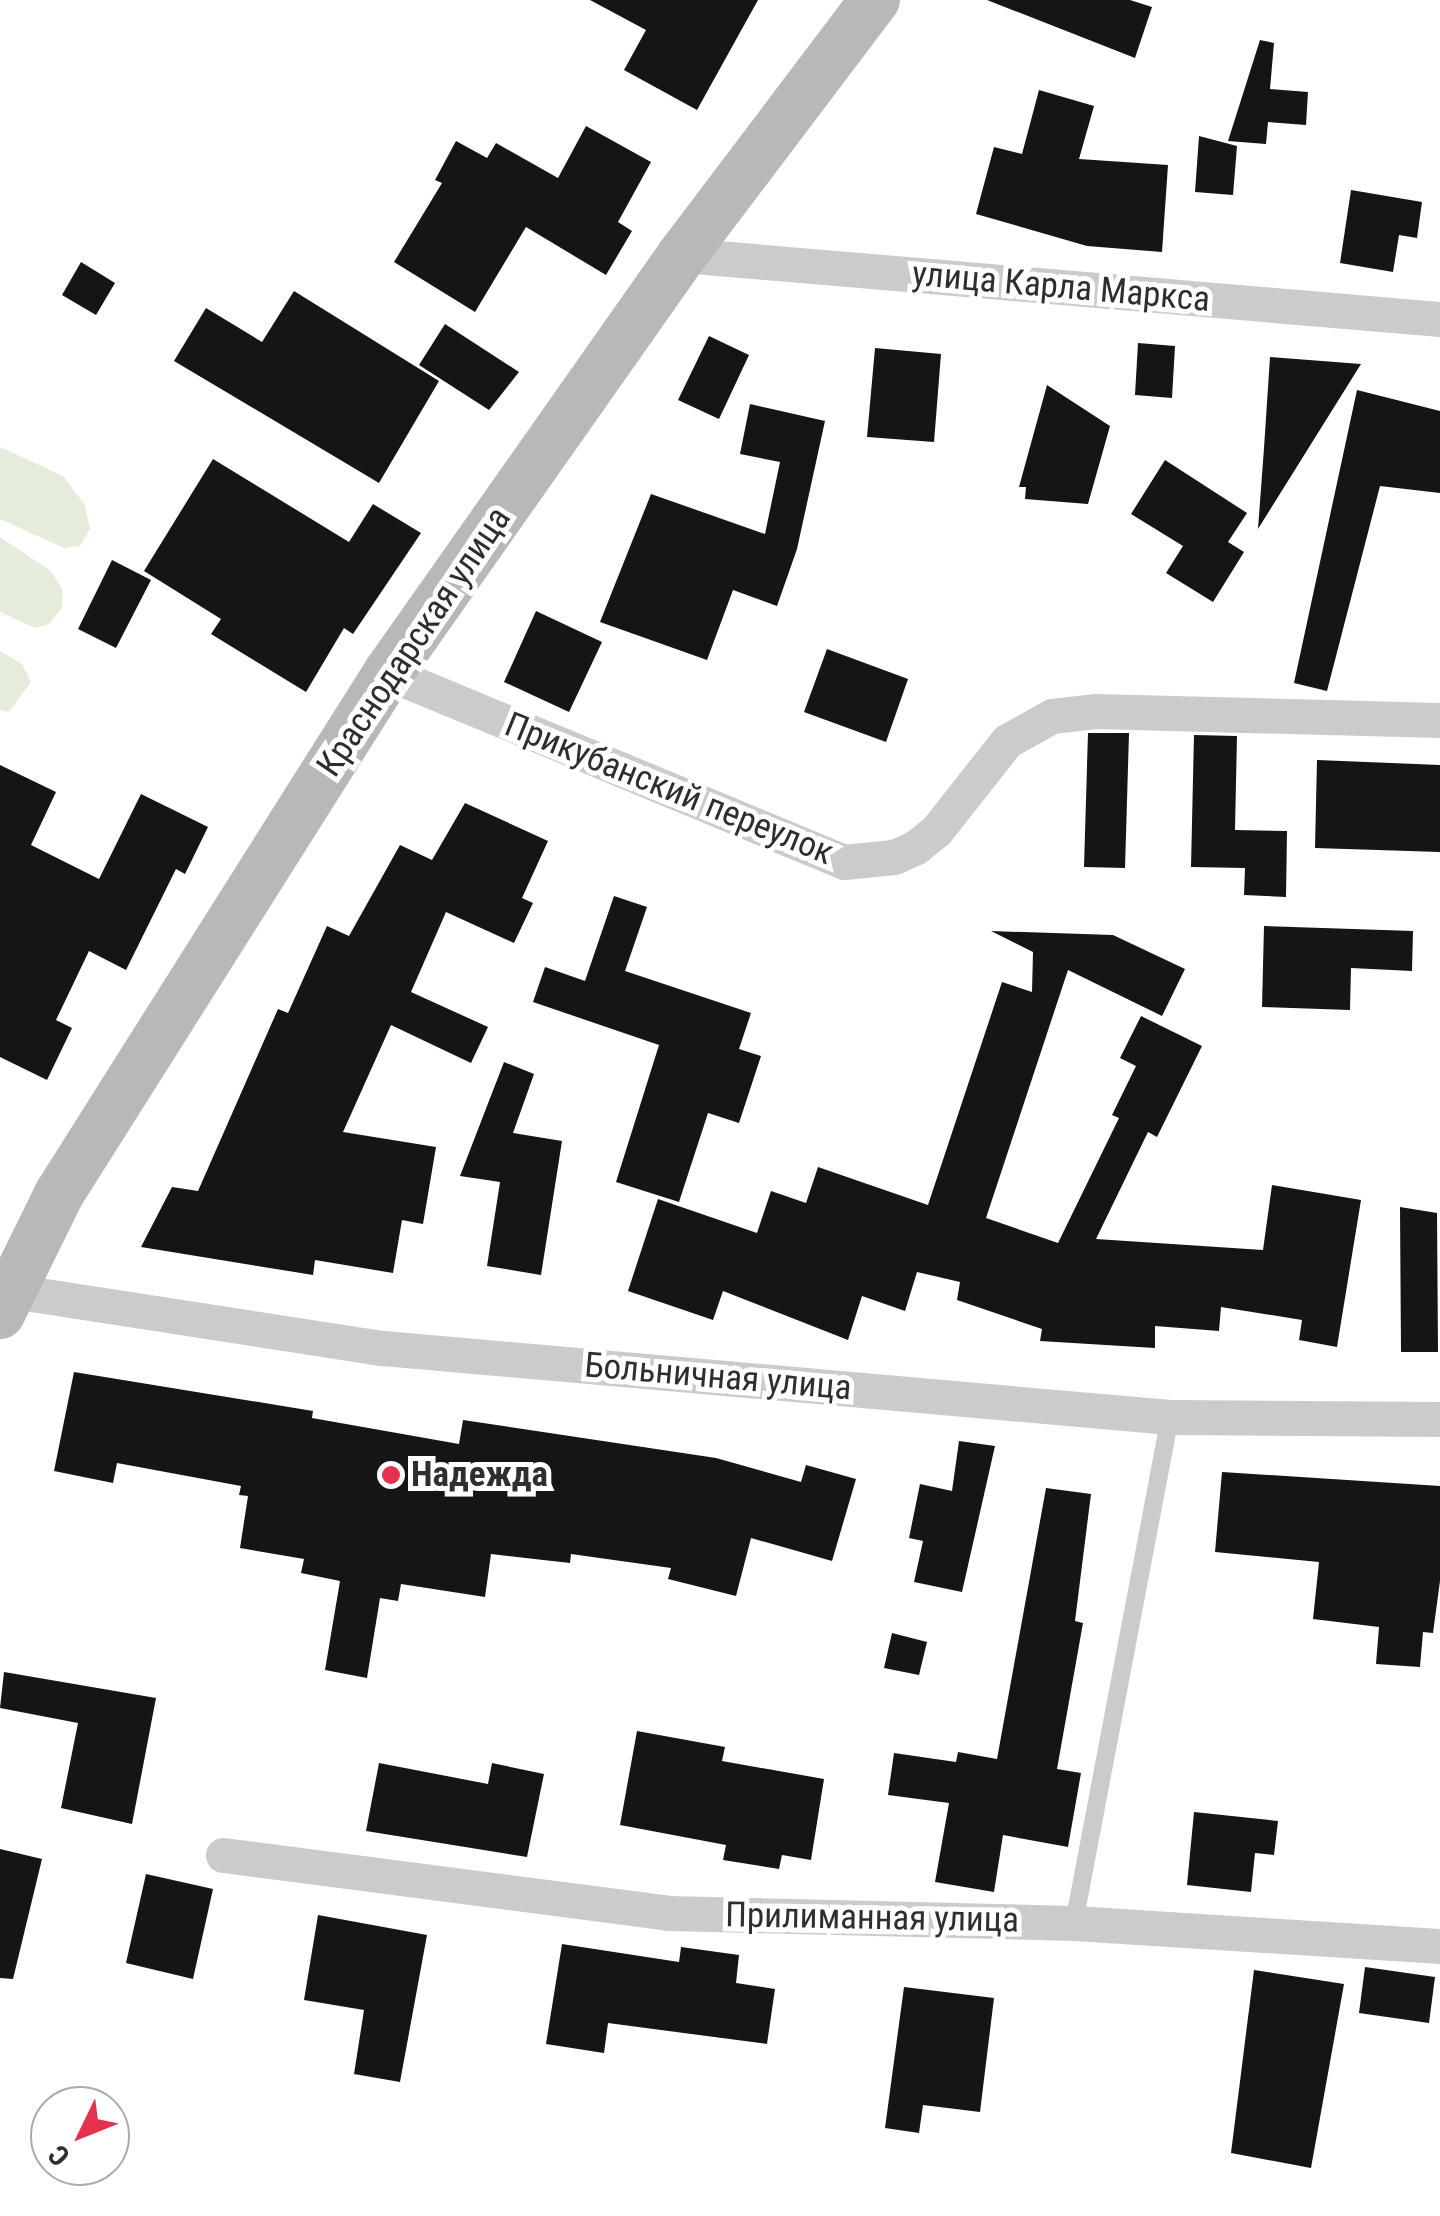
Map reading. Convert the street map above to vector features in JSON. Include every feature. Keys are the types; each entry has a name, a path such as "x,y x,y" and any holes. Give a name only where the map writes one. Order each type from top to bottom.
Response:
{"street":[{"name":"Краснодарская улица","path":"3,1298 59,1194 388,673 682,255 875,0"},
{"name":"улица Карла Маркса","path":"682,255 1440,319"},
{"name":"Прикубанский переулок","path":"388,673 844,862 894,858 916,847 936,831 1007,741 1052,716 1095,710 1440,720"},
{"name":"Больничная улица","path":"3,1298 382,1348 1170,1417 1440,1419"},
{"name":"Прилиманная улица","path":"224,1856 666,1913 1074,1923 1440,1946"}],"lane":[{"path":"1074,1923 1170,1417"}],"green space":[{"path":"0,447 63,476 85,505 90,529 80,546 64,548 0,519"},
{"path":"0,537 51,571 63,591 62,608 49,624 35,628 0,612"},
{"path":"0,651 22,664 31,682 9,712 0,710"}],"building":[{"path":"590,0 758,0 697,110 624,70 646,30"},
{"path":"987,0 1130,0 1152,7 1135,58"},
{"path":"1260,40 1274,43 1270,89 1308,92 1306,125 1268,122 1266,144 1228,141"},
{"path":"1039,90 1094,106 1079,159 1168,165 1162,252 1087,246 976,214 994,147 1022,154"},
{"path":"586,126 651,162 618,222 632,231 606,275 526,227 475,312 394,262 442,183 435,180 456,141 487,158 496,143 558,178"},
{"path":"1199,136 1237,146 1233,195 1195,192"},
{"path":"1351,190 1422,202 1417,238 1399,235 1393,272 1340,263"},
{"path":"81,262 115,283 96,315 62,295"},
{"path":"294,291 439,381 379,483 174,361 206,308 262,342"},
{"path":"445,324 519,372 489,410 419,365"},
{"path":"709,336 749,355 719,419 678,400"},
{"path":"1138,343 1175,346 1172,398 1135,395"},
{"path":"875,348 941,354 934,442 867,437"},
{"path":"1270,357 1361,364 1258,529 1264,448"},
{"path":"1047,385 1110,426 1088,504 1025,499 1026,487 1019,487"},
{"path":"1357,390 1440,411 1440,493 1380,486 1327,691 1294,683"},
{"path":"750,404 825,421 797,549 777,606 733,590 707,660 600,622 651,494 765,534 780,462 740,454"},
{"path":"213,459 349,542 373,504 421,533 353,634 344,628 306,692 211,634 221,619 144,571"},
{"path":"1165,460 1247,513 1228,542 1244,552 1213,602 1166,573 1183,546 1131,514"},
{"path":"112,560 151,580 116,648 78,629"},
{"path":"536,611 602,642 569,712 504,682"},
{"path":"827,649 908,679 886,742 804,712"},
{"path":"1088,733 1129,733 1125,868 1084,867"},
{"path":"1194,735 1237,736 1235,830 1287,831 1286,897 1244,895 1245,868 1191,867"},
{"path":"1317,760 1440,765 1440,852 1315,848"},
{"path":"0,765 56,792 31,845 99,879 141,794 208,827 185,874 176,869 126,970 89,951 56,1020 72,1028 47,1080 0,1057"},
{"path":"465,803 548,841 522,898 533,903 514,943 446,912 411,992 488,1027 471,1063 391,1025 343,1132 436,1147 423,1224 402,1220 393,1273 315,1260 313,1275 141,1247 172,1187 198,1191 278,1009 288,1013 327,926 349,936 400,845 432,860"},
{"path":"614,896 647,907 625,971 751,1013 739,1049 761,1056 739,1123 708,1113 679,1202 616,1182 659,1045 533,1002 545,967 585,981"},
{"path":"1264,926 1413,931 1412,971 1351,968 1350,1010 1262,1007"},
{"path":"991,931 1113,935 1185,969 1162,1016 1068,970 986,1218 1058,1243 1119,1118 1112,1115 1136,1066 1120,1058 1141,1016 1202,1046 1157,1137 1148,1132 1096,1239 1263,1250 1272,1185 1361,1200 1337,1347 1299,1340 1302,1320 1221,1307 1219,1331 1155,1326 1155,1348 1040,1341 1042,1329 957,1300 960,1282 917,1272 905,1311 862,1296 848,1340 723,1291 713,1320 628,1291 658,1199 757,1233 771,1191 806,1203 818,1167 928,1205 1002,982 1032,992 1033,952"},
{"path":"504,1062 534,1074 513,1133 562,1141 541,1275 487,1266 500,1182 460,1176"},
{"path":"1400,1207 1437,1213 1438,1352 1401,1352"},
{"path":"74,1372 313,1411 312,1418 459,1444 463,1420 716,1458 801,1482 806,1465 856,1479 832,1561 751,1538 736,1596 668,1579 671,1568 571,1554 570,1563 491,1554 485,1597 401,1584 398,1601 380,1598 367,1678 325,1670 340,1581 301,1573 304,1559 240,1548 248,1496 239,1495 241,1486 117,1463 113,1483 54,1471"},
{"path":"959,1441 995,1446 962,1592 914,1582 923,1541 909,1538 920,1484 952,1491"},
{"path":"1222,1472 1440,1486 1440,1581 1433,1633 1423,1632 1420,1667 1376,1664 1379,1627 1313,1619 1319,1562 1215,1552"},
{"path":"1046,1488 1091,1494 1075,1621 1083,1623 1057,1769 1081,1773 1068,1847 1003,1835 994,1892 935,1882 949,1803 888,1795 894,1753 956,1762 958,1752 997,1759"},
{"path":"892,1633 927,1642 919,1675 884,1668"},
{"path":"4,1672 156,1698 132,1824 61,1808 78,1723 0,1708"},
{"path":"637,1731 725,1747 722,1761 824,1779 811,1860 782,1855 779,1869 723,1860 726,1845 620,1825"},
{"path":"379,1763 488,1784 492,1763 544,1774 527,1857 366,1831"},
{"path":"1194,1812 1278,1821 1274,1855 1255,1853 1251,1892 1187,1885"},
{"path":"0,1849 42,1859 13,1979 0,1978"},
{"path":"146,1874 213,1889 193,1979 126,1963"},
{"path":"318,1915 427,1935 400,2082 354,2074 364,2010 304,2000"},
{"path":"562,1944 679,1962 681,1947 739,1955 736,1983 775,1989 767,2044 608,2023 604,2053 546,2044"},
{"path":"1365,1967 1435,1977 1429,2023 1359,2013"},
{"path":"1254,1970 1344,1984 1311,2168 1231,2153"},
{"path":"904,1987 994,1998 980,2112 923,2105 919,2133 885,2128"}],"place":[{"name":"Надежда","path":"391,1475"}]}
